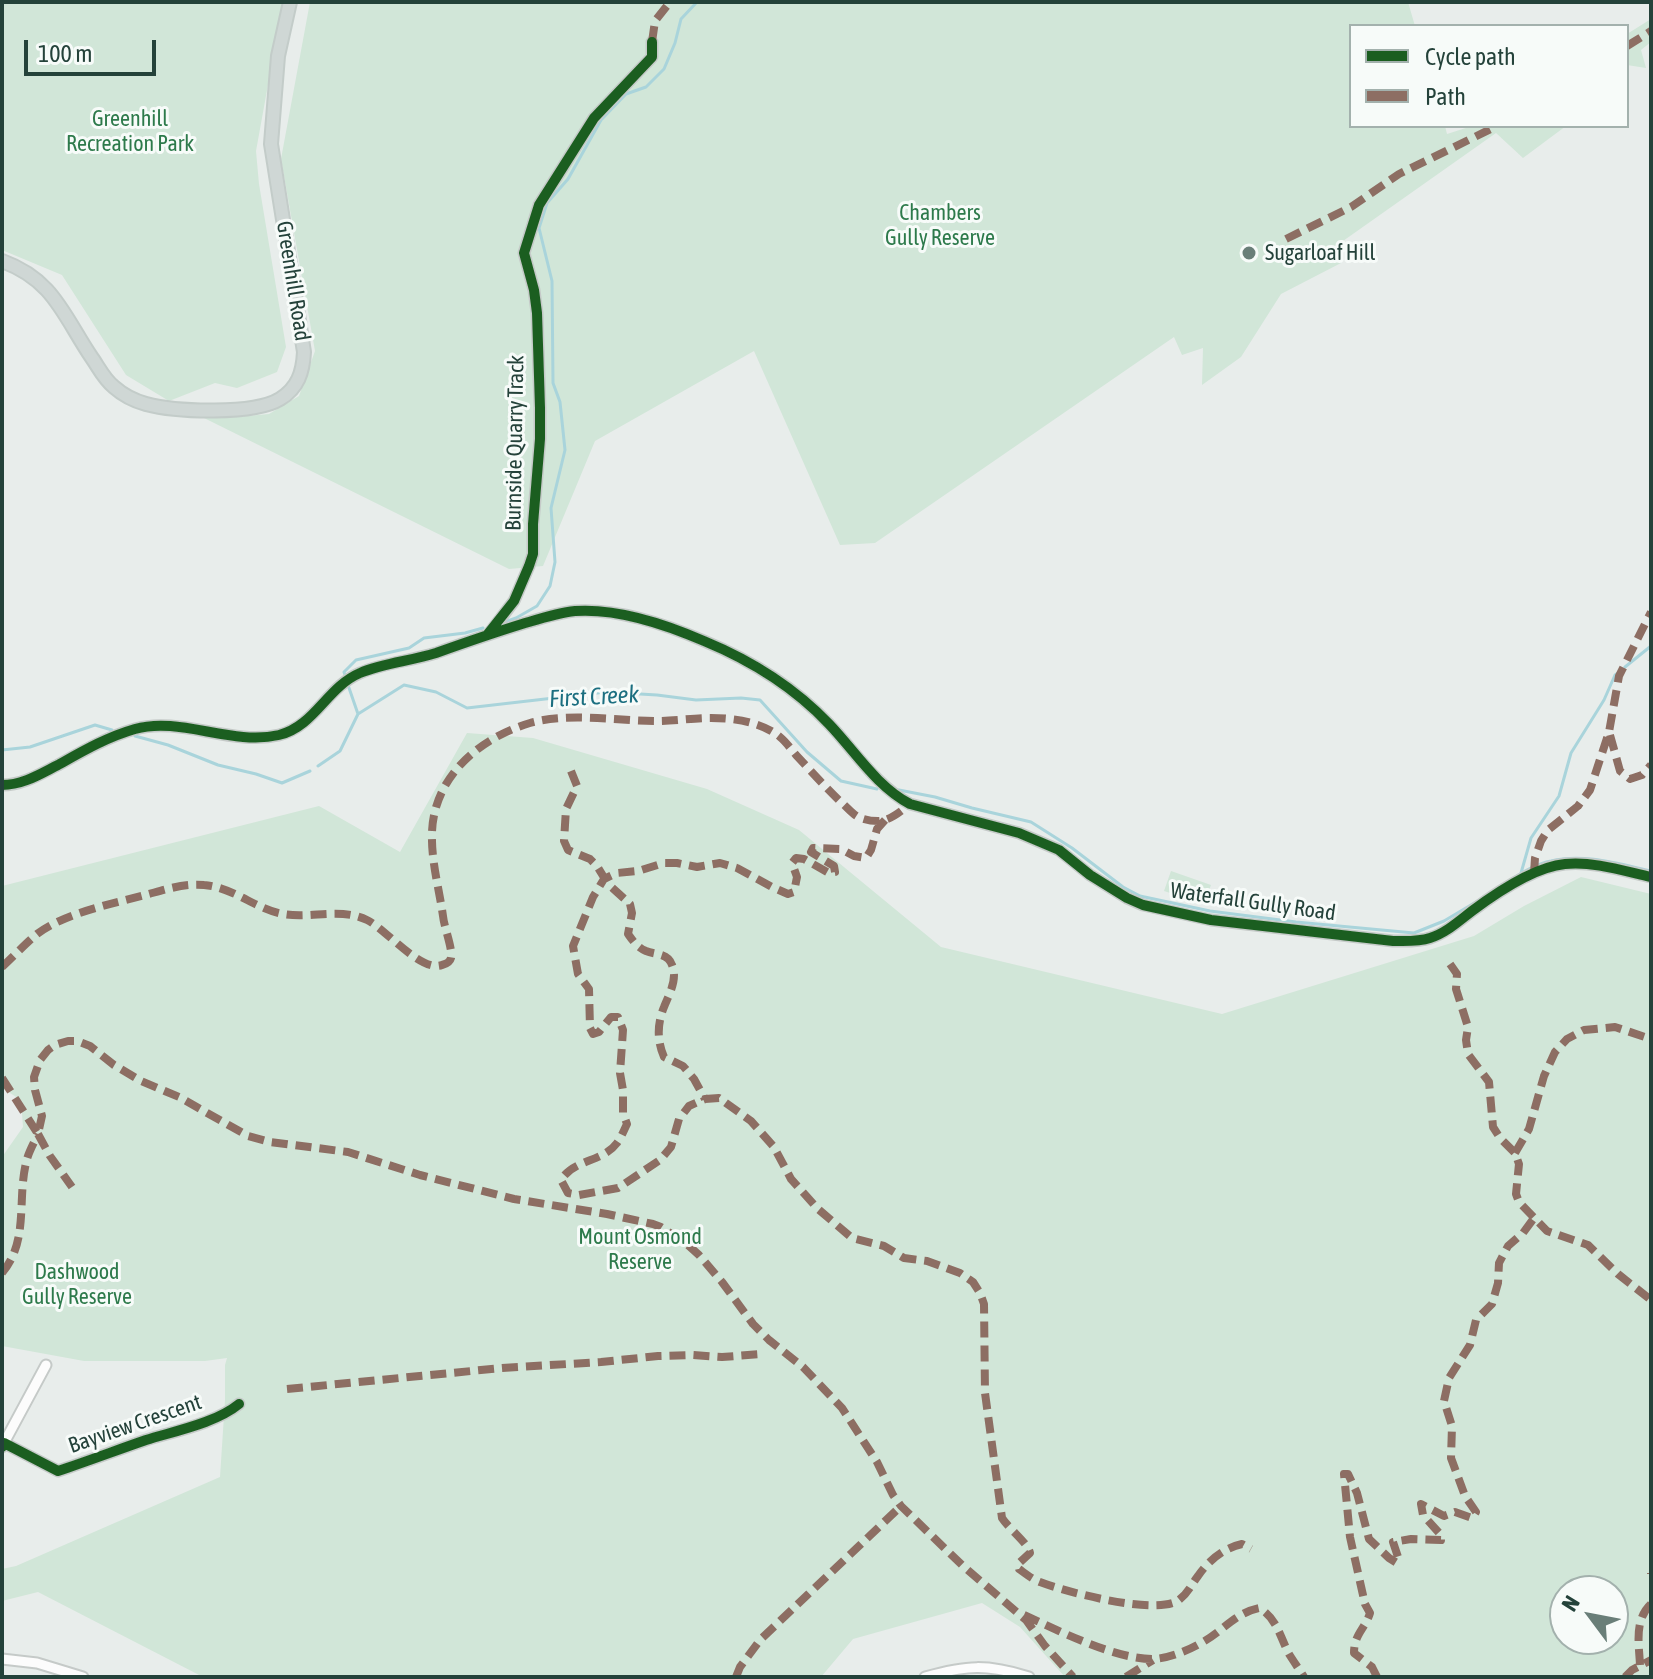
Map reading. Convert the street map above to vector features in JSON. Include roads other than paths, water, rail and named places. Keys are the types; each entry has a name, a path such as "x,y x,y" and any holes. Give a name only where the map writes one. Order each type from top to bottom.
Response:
{"main road":[{"name":"Greenhill Road","path":"2,261 41,282 103,376 128,397 147,404 186,409 242,410 271,404 282,398 303,371 304,352 271,144 278,56 290,2"}],"street":[{"name":"Burnside Quarry Track","path":"487,635 514,601 533,554 540,408 537,313 524,253 539,205 594,118 652,57 652,42"},
{"name":"Waterfall Gully Road","path":"2,785 26,782 105,739 138,728 168,726 258,738 280,735 308,720 342,685 358,674 546,617 573,611 601,611 632,617 702,640 746,660 792,690 828,723 881,784 897,797 910,804 1019,833 1059,850 1090,875 1143,905 1211,920 1416,941 1445,931 1493,896 1534,873 1564,864 1595,865 1651,877"},
{"path":"3,1445 46,1365"},
{"name":"Bayview Crescent","path":"3,1445 58,1471 189,1427 231,1411 239,1404"},
{"path":"2,1659 37,1663 83,1677"},
{"path":"925,1677 976,1666 1029,1677"}],"waterway":[{"path":"505,622 537,606 550,586 555,562 551,508 565,450 560,402 553,383 552,281 539,228 547,203 568,179 601,120 626,94 646,87 664,69 681,19 697,2"},
{"path":"346,678 344,672 356,660 409,648 424,638 483,628"},
{"path":"1625,667 1651,646"},
{"path":"1521,873 1531,838 1559,796 1571,753 1618,673"},
{"path":"348,685 358,714"},
{"name":"First Creek","path":"318,766 340,751 358,714 404,685 436,692 467,708 606,692 696,700 760,700 807,752 841,781 877,789"},
{"name":"First Creek","path":"2,750 30,747 95,725 112,730"},
{"name":"First Creek","path":"135,736 282,783 310,771"},
{"name":"First Creek","path":"899,790 1031,822 1140,896 1210,911 1414,933 1444,921 1486,896"},
{"name":"First Creek","path":"1506,883 1533,867 1563,859 1601,860 1651,871"}],"place":[{"name":"Sugarloaf Hill","path":"1249,253"}],"park label":[{"name":"Greenhill Recreation Park","path":"130,132"},
{"name":"Chambers Gully Reserve","path":"940,226"},
{"name":"Mount Osmond Reserve","path":"640,1250"},
{"name":"Dashwood Gully Reserve","path":"77,1284"}]}
